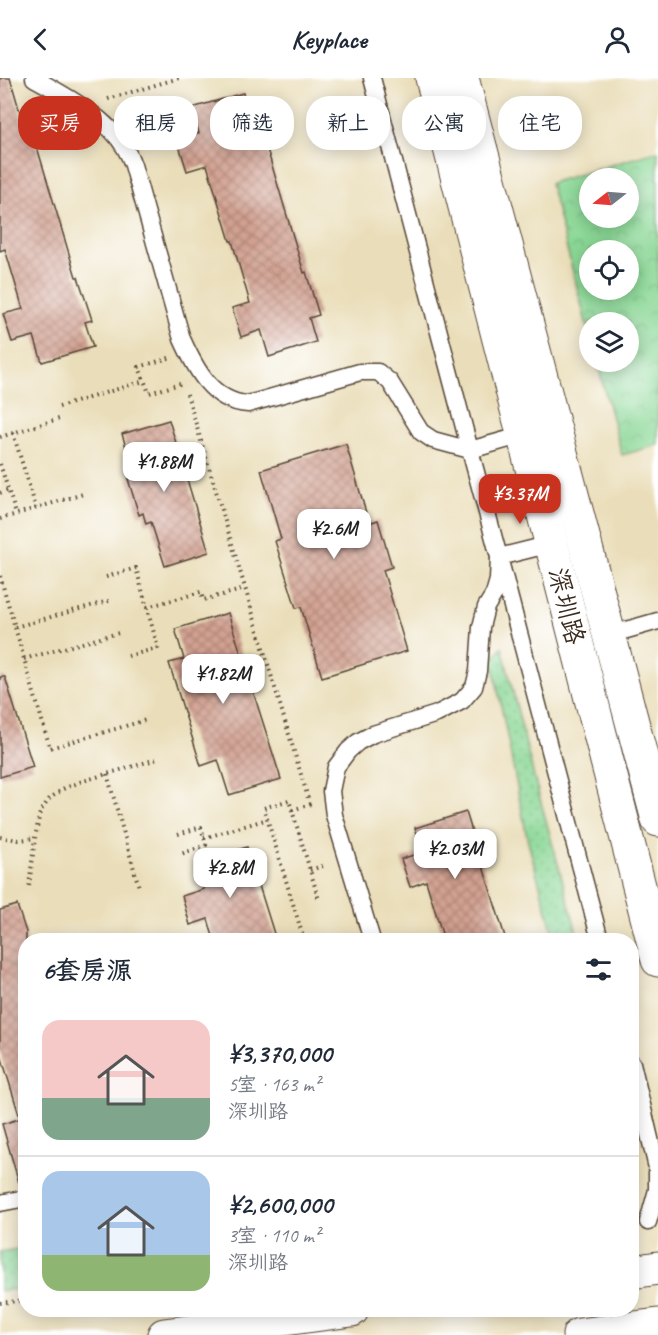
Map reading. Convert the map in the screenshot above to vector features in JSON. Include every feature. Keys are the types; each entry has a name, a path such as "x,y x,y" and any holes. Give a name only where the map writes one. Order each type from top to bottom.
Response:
{"street":[{"name":"深圳路","path":"432,78 658,960"},
{"name":"深圳路","path":"462,78 658,820"},
{"path":"639,1271 658,1268"},
{"path":"164,1335 299,1317"},
{"path":"579,1335 658,1325"}],"lane":[{"path":"34,78 75,101 107,127 124,146 134,165 182,339 192,362 204,381 224,397 237,403 248,404 360,372 378,372 390,382 422,432 433,440 470,450 523,435"},
{"path":"372,78 598,933"},
{"path":"499,557 551,544"},
{"path":"370,933 334,815 331,792 336,767 358,742 373,734 437,714 462,701 474,687 478,671 482,627 486,607 494,594 498,580 499,557"},
{"path":"609,635 658,621"},
{"path":"639,1092 657,1168 657,1190 648,1222"},
{"path":"0,1203 18,1200"}],"path":[{"path":"105,100 179,78"},
{"path":"176,357 139,367 148,393 183,383"},
{"path":"59,407 144,381"},
{"path":"187,394 310,804"},
{"path":"0,437 62,418"},
{"path":"13,433 36,508"},
{"path":"0,464 16,514"},
{"path":"0,493 8,490"},
{"path":"0,519 83,494"},
{"path":"106,577 136,568 147,607 158,648 128,656"},
{"path":"0,576 50,748 146,720"},
{"path":"147,607 201,592 203,600 245,588"},
{"path":"15,627 112,600"},
{"path":"24,659 122,632"},
{"path":"29,886 40,812 50,798 63,789 157,759"},
{"path":"107,774 139,887"},
{"path":"302,933 264,808 289,800 319,900"},
{"path":"204,838 268,819"},
{"path":"178,834 201,827 206,845 181,854"},
{"path":"0,837 19,840 35,838"},
{"path":"0,1303 18,1301"}],"green space":[{"path":"658,151 658,445 622,455 600,372 639,372 639,312 583,312 580,300 639,300 639,240 579,240 579,295 550,183 579,174 579,228 639,228 639,168 601,168"},
{"path":"502,647 534,777 577,933 553,933 528,842 492,660"},
{"path":"18,1249 18,1289 0,1291 0,1252"}],"building":[{"path":"0,78 10,78 18,105 18,150 38,150 76,277 78,277 92,320 85,322 93,347 42,362 34,336 12,342 3,314 23,309 5,249 0,251"},
{"path":"210,103 210,150 267,150 319,315 309,318 316,342 269,357 261,330 241,337 232,308 250,303 232,241 230,241 207,165 187,171 180,150 198,150 198,106"},
{"path":"169,420 209,552 165,566 151,522 146,524 143,513 139,515 128,479 135,477 122,434"},
{"path":"346,444 369,523 378,520 392,567 383,570 407,651 322,677 301,607 296,608 275,541 281,539 261,470"},
{"path":"228,613 281,779 229,795 218,760 201,766 169,663 184,659 175,629"},
{"path":"0,677 5,677 33,767 0,777"},
{"path":"466,812 504,933 442,933 426,881 410,887 401,859 423,852 415,828"},
{"path":"247,847 274,933 212,933 208,919 190,925 182,896 204,889 196,863"},
{"path":"17,905 26,932 18,933 18,1111 0,1052 0,910"},
{"path":"18,1119 18,1180 2,1124"}]}
